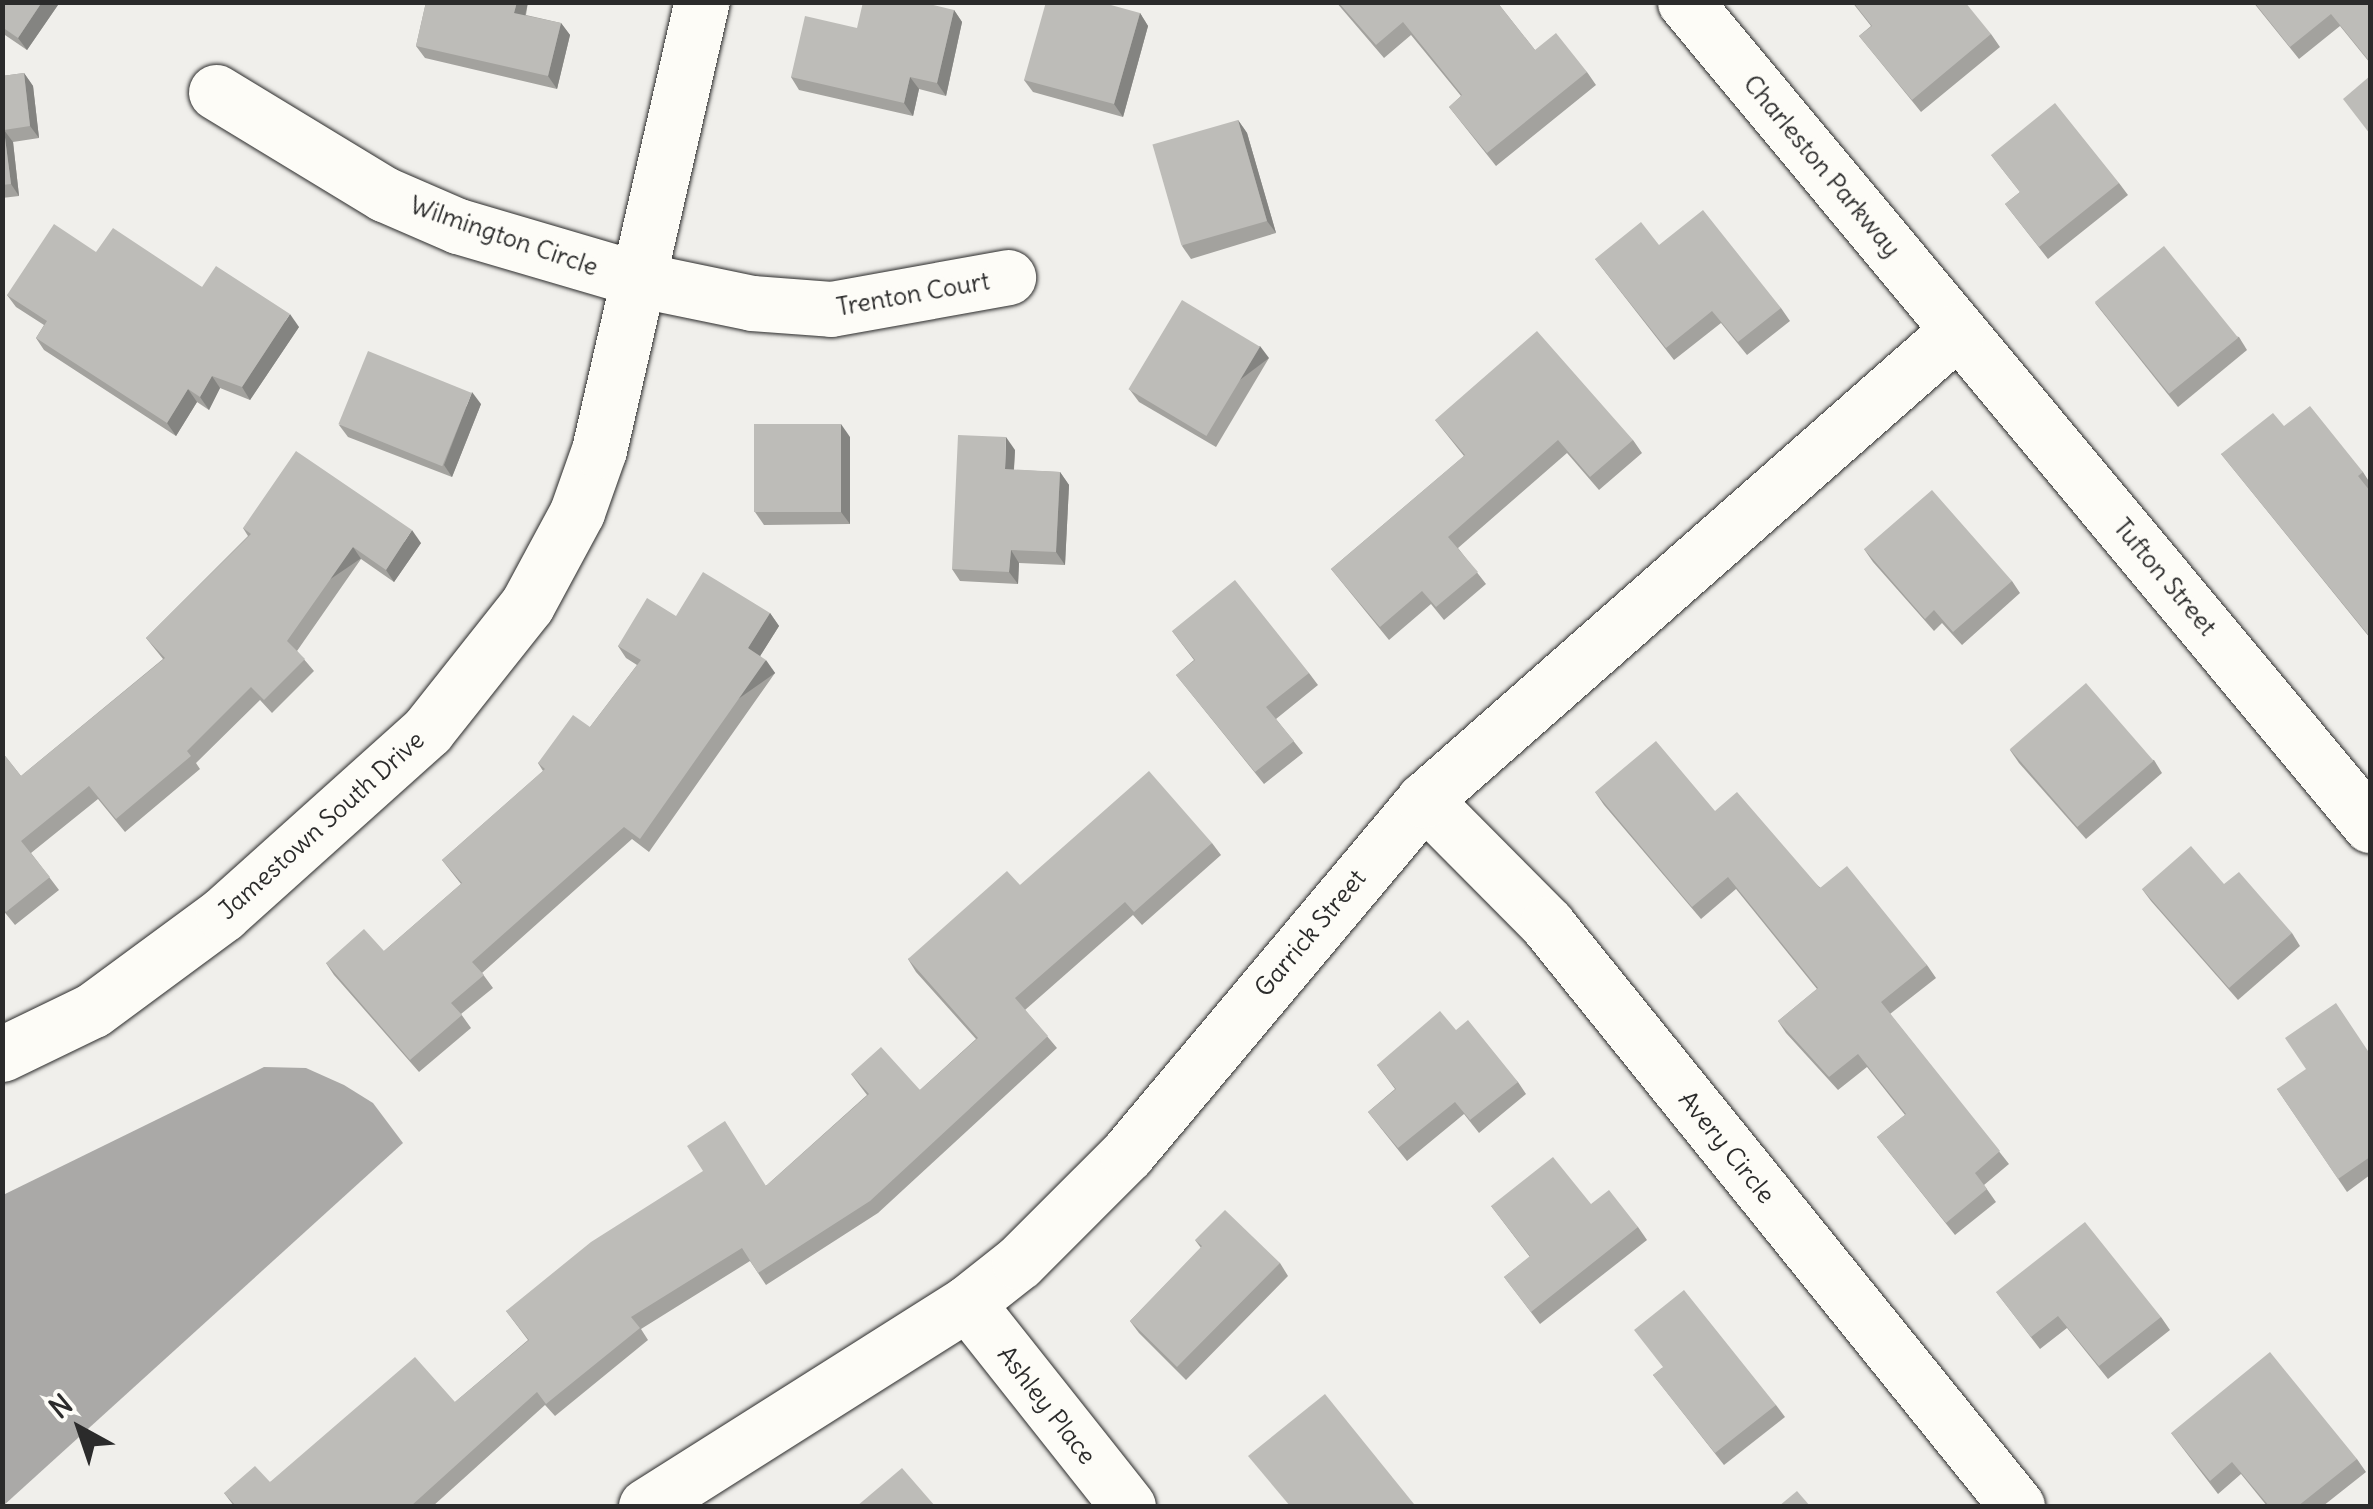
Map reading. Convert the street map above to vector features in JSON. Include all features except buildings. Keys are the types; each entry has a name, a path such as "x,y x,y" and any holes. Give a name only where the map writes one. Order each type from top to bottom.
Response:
{"street":[{"name":"Jamestown South Drive","path":"2,1054 93,1010 222,914 370,787 484,666 536,590 577,512 615,395 702,2"},
{"name":"Charleston Parkway","path":"1685,2 1958,330"},
{"name":"Wilmington Circle","path":"216,92 384,194 458,226 641,280"},
{"name":"Trenton Court","path":"641,280 752,303 831,309 1008,277"},
{"name":"Garrick Street","path":"646,1506 967,1303 1097,1189 1424,800 1958,330"},
{"name":"Tufton Street","path":"1958,330 2370,825"},
{"name":"Avery Circle","path":"1424,800 1547,924 2018,1506"},
{"name":"Ashley Place","path":"967,1303 1128,1506"}],"shaded area":[{"path":"264,1067 306,1068 344,1085 373,1103 403,1143 3,1506 3,1195"}]}
